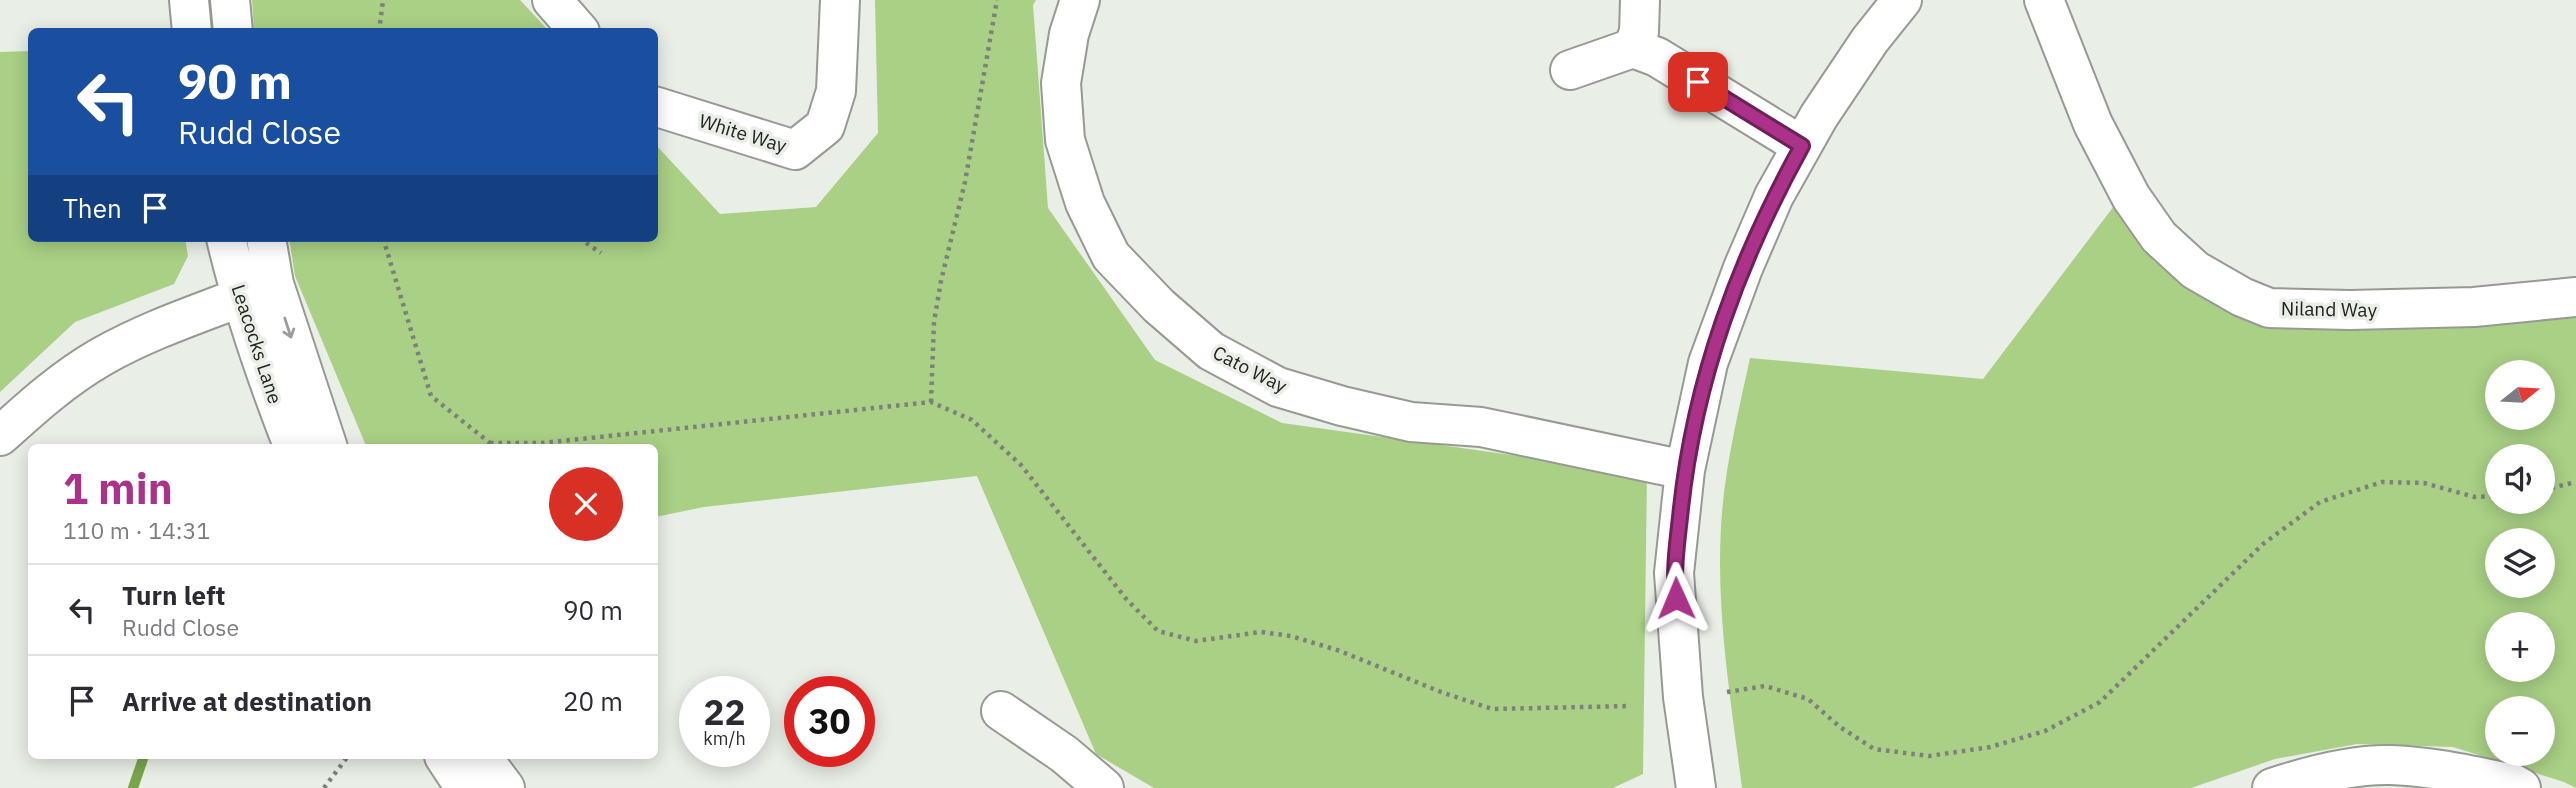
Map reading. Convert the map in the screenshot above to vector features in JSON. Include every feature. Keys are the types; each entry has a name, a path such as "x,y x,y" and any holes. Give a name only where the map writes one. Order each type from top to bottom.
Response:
{"street":[{"path":"189,0 192,28"},
{"path":"230,0 233,28"},
{"path":"552,0 576,28"},
{"name":"White Way","path":"658,107 794,150 825,126 836,91 840,0"},
{"name":"Cato Way","path":"1080,0 1069,34 1061,83 1065,141 1085,203 1111,256 1159,306 1211,351 1278,387 1342,406 1411,422 1482,427 1685,470"},
{"path":"1633,48 1639,32 1640,0"},
{"path":"1696,788 1684,697 1674,573 1685,470 1708,363 1743,268 1774,196 1802,146 1870,40 1902,0"},
{"name":"Niland Way","path":"2044,0 2093,124 2131,197 2158,237 2195,270 2242,297 2269,308 2350,310 2474,307 2576,297"},
{"path":"1570,71 1633,48 1657,57 1802,146"},
{"name":"Leacocks Lane","path":"228,242 257,291 326,444"},
{"name":"Leacocks Lane","path":"265,242 257,291 261,362 292,444"},
{"path":"0,436 51,390 103,356 173,323 257,291"},
{"path":"1001,711 1064,754 1104,788"},
{"path":"446,759 465,788"},
{"path":"483,759 505,788"},
{"path":"2272,788 2344,770 2388,765 2450,772 2514,784 2521,788"}],"path":[{"path":"381,28 383,0"},
{"path":"931,402 934,322 965,182 997,0"},
{"path":"384,242 431,396 486,444"},
{"path":"585,242 601,253"},
{"path":"524,444 931,402 972,420 1021,465 1127,600 1158,631 1196,641 1261,632 1291,636 1340,651 1441,692 1492,709 1631,706"},
{"path":"1727,692 1765,686 1808,699 1840,727 1874,749 1929,756 1990,747 2045,731 2100,702 2263,544 2320,502 2382,482 2424,483 2474,497 2485,497"},
{"path":"2555,487 2576,482"},
{"path":"324,788 346,759"}],"green space":[{"path":"252,0 520,0 546,28 254,28"},
{"path":"875,0 1036,0 1033,5 1048,208 1155,360 1282,423 1647,474 1643,774 1613,788 1154,788 1096,754 977,476 704,507 658,516 658,444 365,444 295,276 290,242 658,242 658,147 720,214 816,207 878,133"},
{"path":"28,51 28,242 186,242 188,256 174,284 75,322 0,392 0,52"},
{"path":"2114,206 2155,262 2191,287 2576,305 2576,788 2513,766 2555,766 2555,696 2485,696 2485,757 2453,747 2357,744 2275,759 2191,788 1742,788 1726,658 1720,560 1725,484 1750,358 1983,379"}],"waterway":[{"path":"133,788 143,759"}],"route":[{"path":"1676,598 1674,573 1685,470 1708,363 1743,268 1774,196 1802,146 1698,82"}]}
